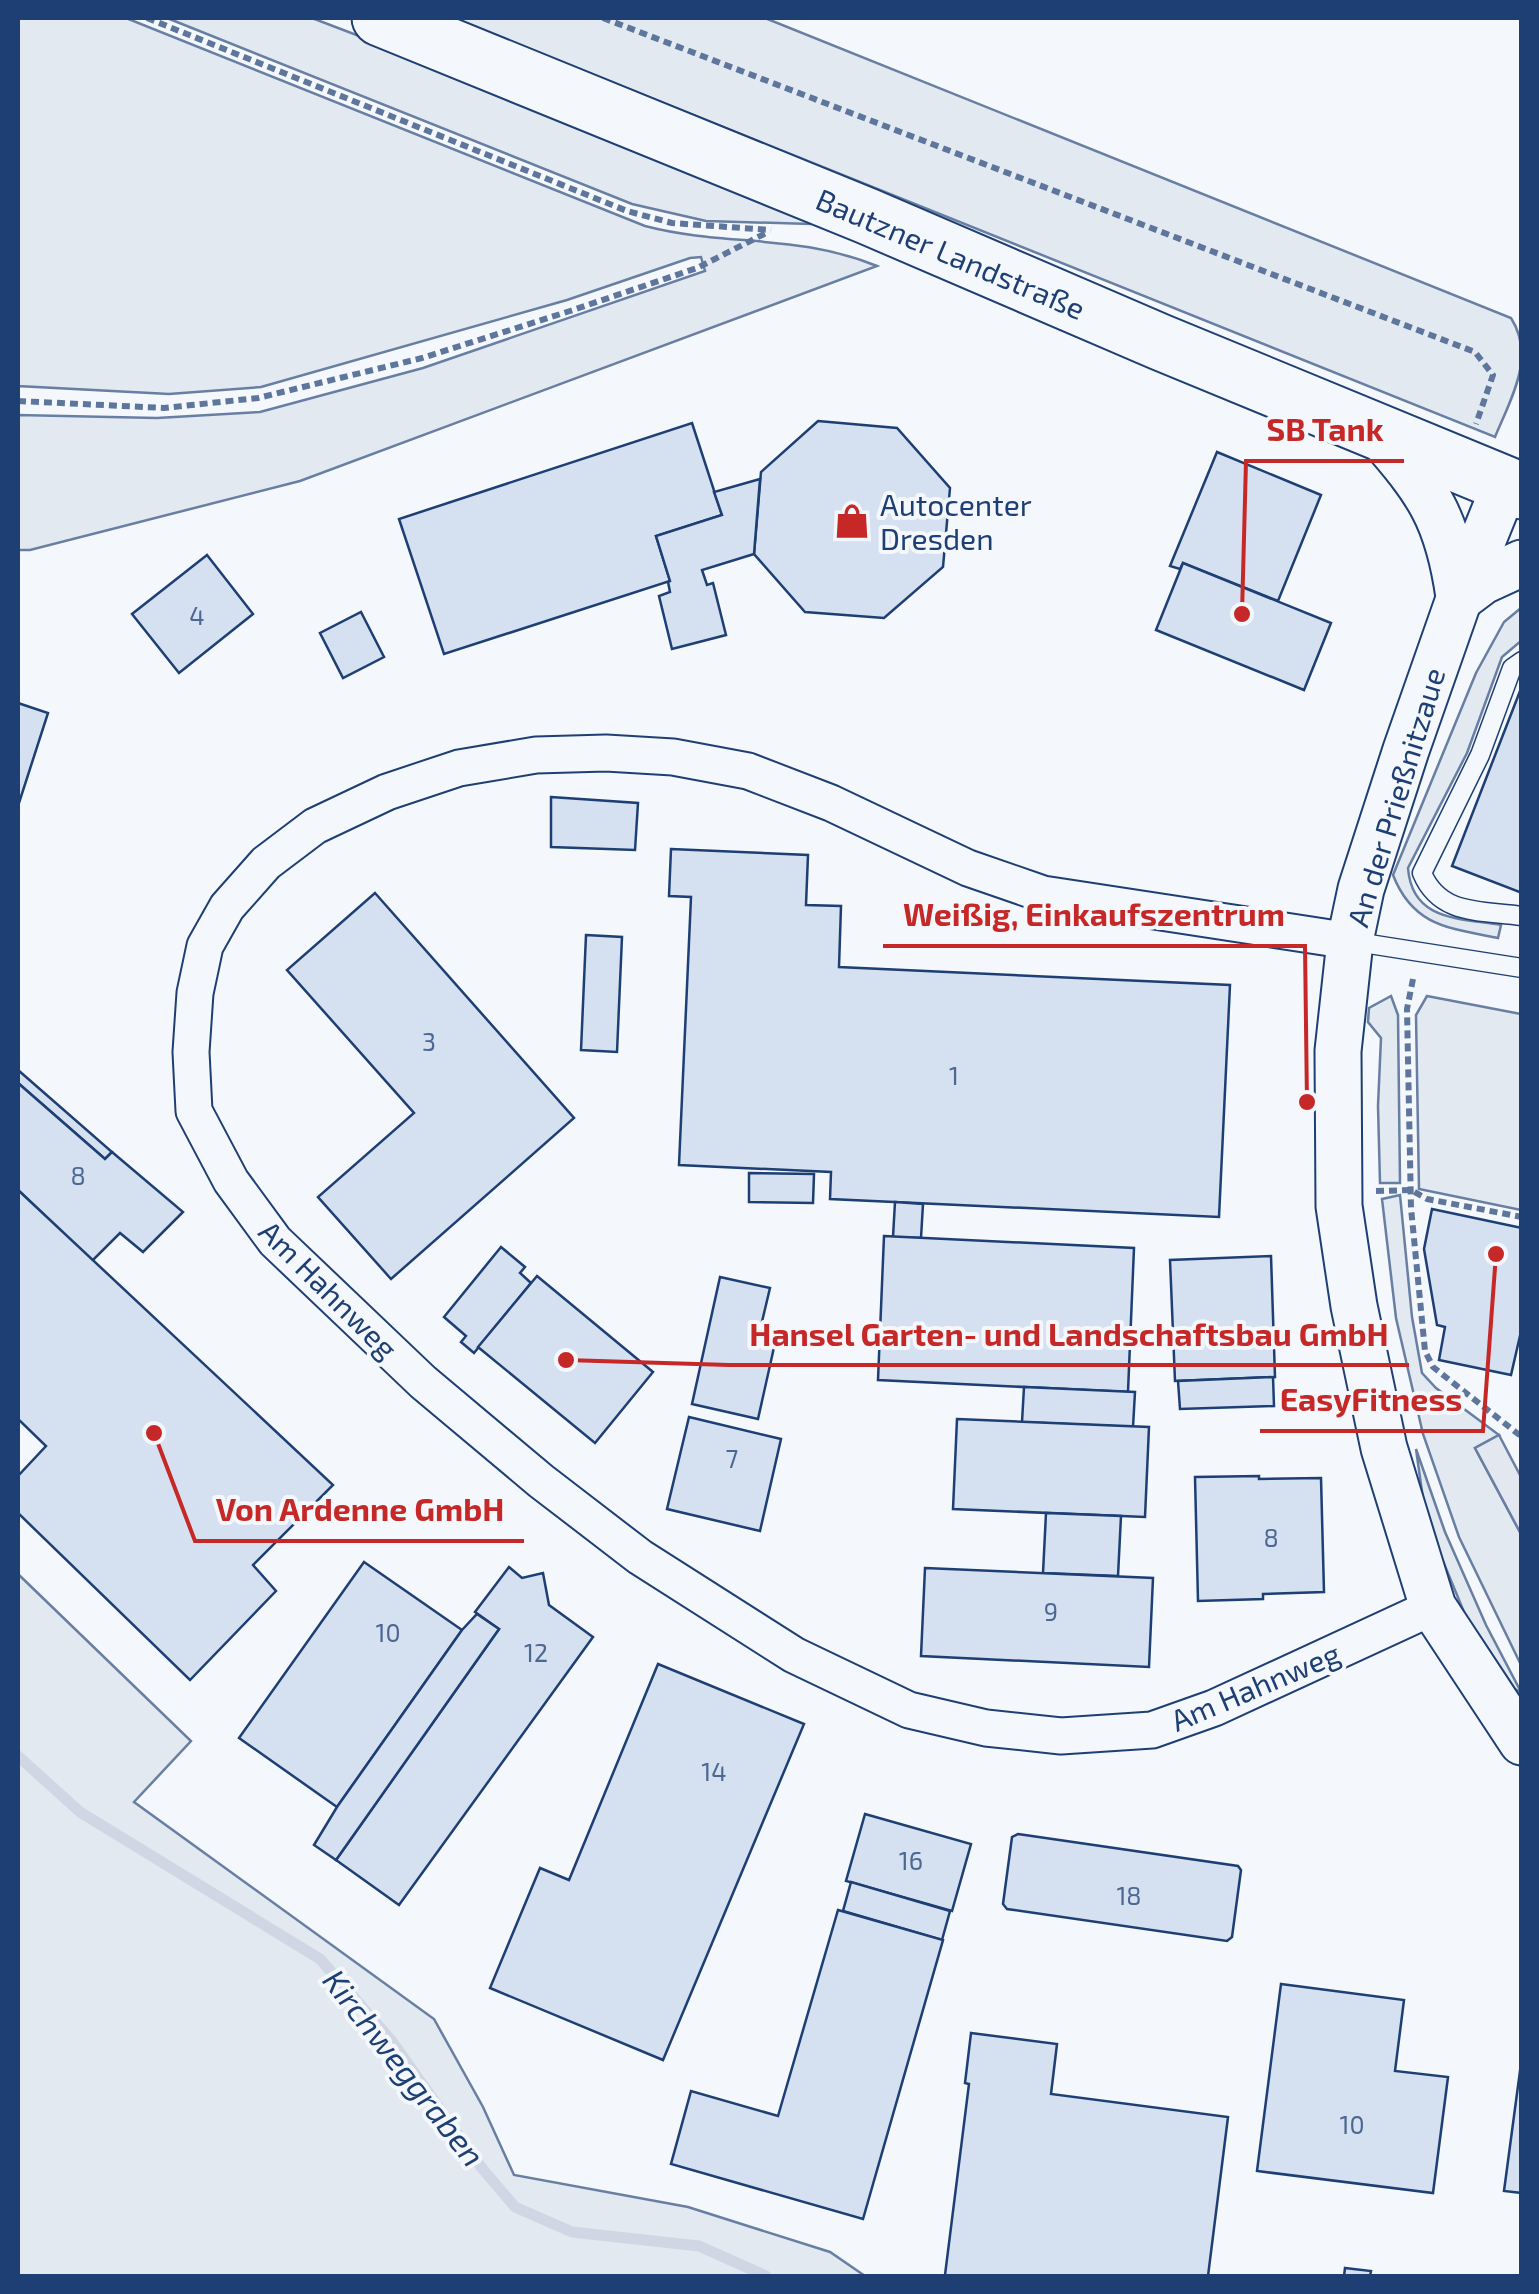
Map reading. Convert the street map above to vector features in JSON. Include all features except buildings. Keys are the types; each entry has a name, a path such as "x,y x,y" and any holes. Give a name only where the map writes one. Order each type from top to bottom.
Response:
{"main road":[{"name":"Bautzner Landstraße","path":"380,18 849,208 1513,488"}],"street":[{"path":"1376,431 1435,506 1447,532 1459,599 1483,582 1522,564"},
{"name":"An der Prießnitzaue","path":"1513,488 1459,599 1376,841 1350,940 1338,1052 1339,1206 1354,1306 1384,1448 1432,1608 1522,1742"},
{"name":"Am Hahnweg","path":"1350,940 1043,894 968,868 831,803 748,771 673,757 536,754 459,768 387,792 315,826 266,863 227,907 206,946 191,1052 194,1111 230,1181 275,1241 423,1382 541,1481 640,1557 794,1655 909,1710 986,1728 1060,1736 1152,1730 1214,1708 1432,1608"}],"lane":[{"path":"1522,661 1512,668 1480,756 1422,873 1430,891 1448,906 1522,916"},
{"path":"1350,940 1522,968"}],"path":[{"path":"147,18 627,211 672,223 789,232"},
{"path":"604,18 1476,352 1493,374 1474,430"},
{"path":"18,401 164,408 258,398 422,358 570,311 698,268 772,230"},
{"path":"1418,953 1407,1010 1411,1190 1413,1246 1429,1362 1522,1437"},
{"path":"1374,1190 1411,1190 1428,1199 1522,1216"}],"shaded area":[{"path":"18,18 126,18 645,226 818,249 877,266 300,481 18,550 18,415 157,418 260,412 423,368 705,271 701,257 690,258 567,300 261,387 169,394 18,386"},
{"path":"167,18 312,18 506,92 810,224 706,221 632,204"},
{"path":"452,18 765,18 1511,318 1521,348 1514,392 1495,437"},
{"path":"1521,608 1521,641 1502,657 1467,753 1408,868 1411,885 1428,907 1454,918 1501,925 1498,938 1448,927 1422,915 1401,892 1393,875 1476,673 1504,622"},
{"path":"1391,996 1398,1015 1400,1183 1380,1183 1381,1038 1368,1022 1369,1008"},
{"path":"1427,996 1521,1014 1521,1210 1419,1189 1416,1015"},
{"path":"1400,1195 1412,1317 1422,1373 1499,1435 1475,1448 1521,1534 1521,1665 1459,1537 1423,1434 1396,1318 1382,1199"},
{"path":"1499,1435 1521,1477 1521,1534 1475,1448"},
{"path":"1416,1449 1445,1532 1521,1692 1500,1683 1464,1612 1426,1520"},
{"path":"18,1574 191,1741 134,1802 434,2019 483,2107 514,2175 688,2207 830,2252 865,2276 18,2276"}],"waterway":[{"name":"Kirchweggraben","path":"18,1756 80,1812 320,1959 391,2040 481,2167 515,2207 572,2232 699,2246 766,2276"}],"place":[{"name":"Autocenter Dresden","path":"852,521"},
{"name":"SB Tank","path":"1242,614"},
{"name":"Weißig, Einkaufszentrum","path":"1307,1102"},
{"name":"EasyFitness","path":"1496,1254"},
{"name":"Hansel Garten- und Landschaftsbau GmbH","path":"566,1360"},
{"name":"Von Ardenne GmbH","path":"154,1433"}]}
